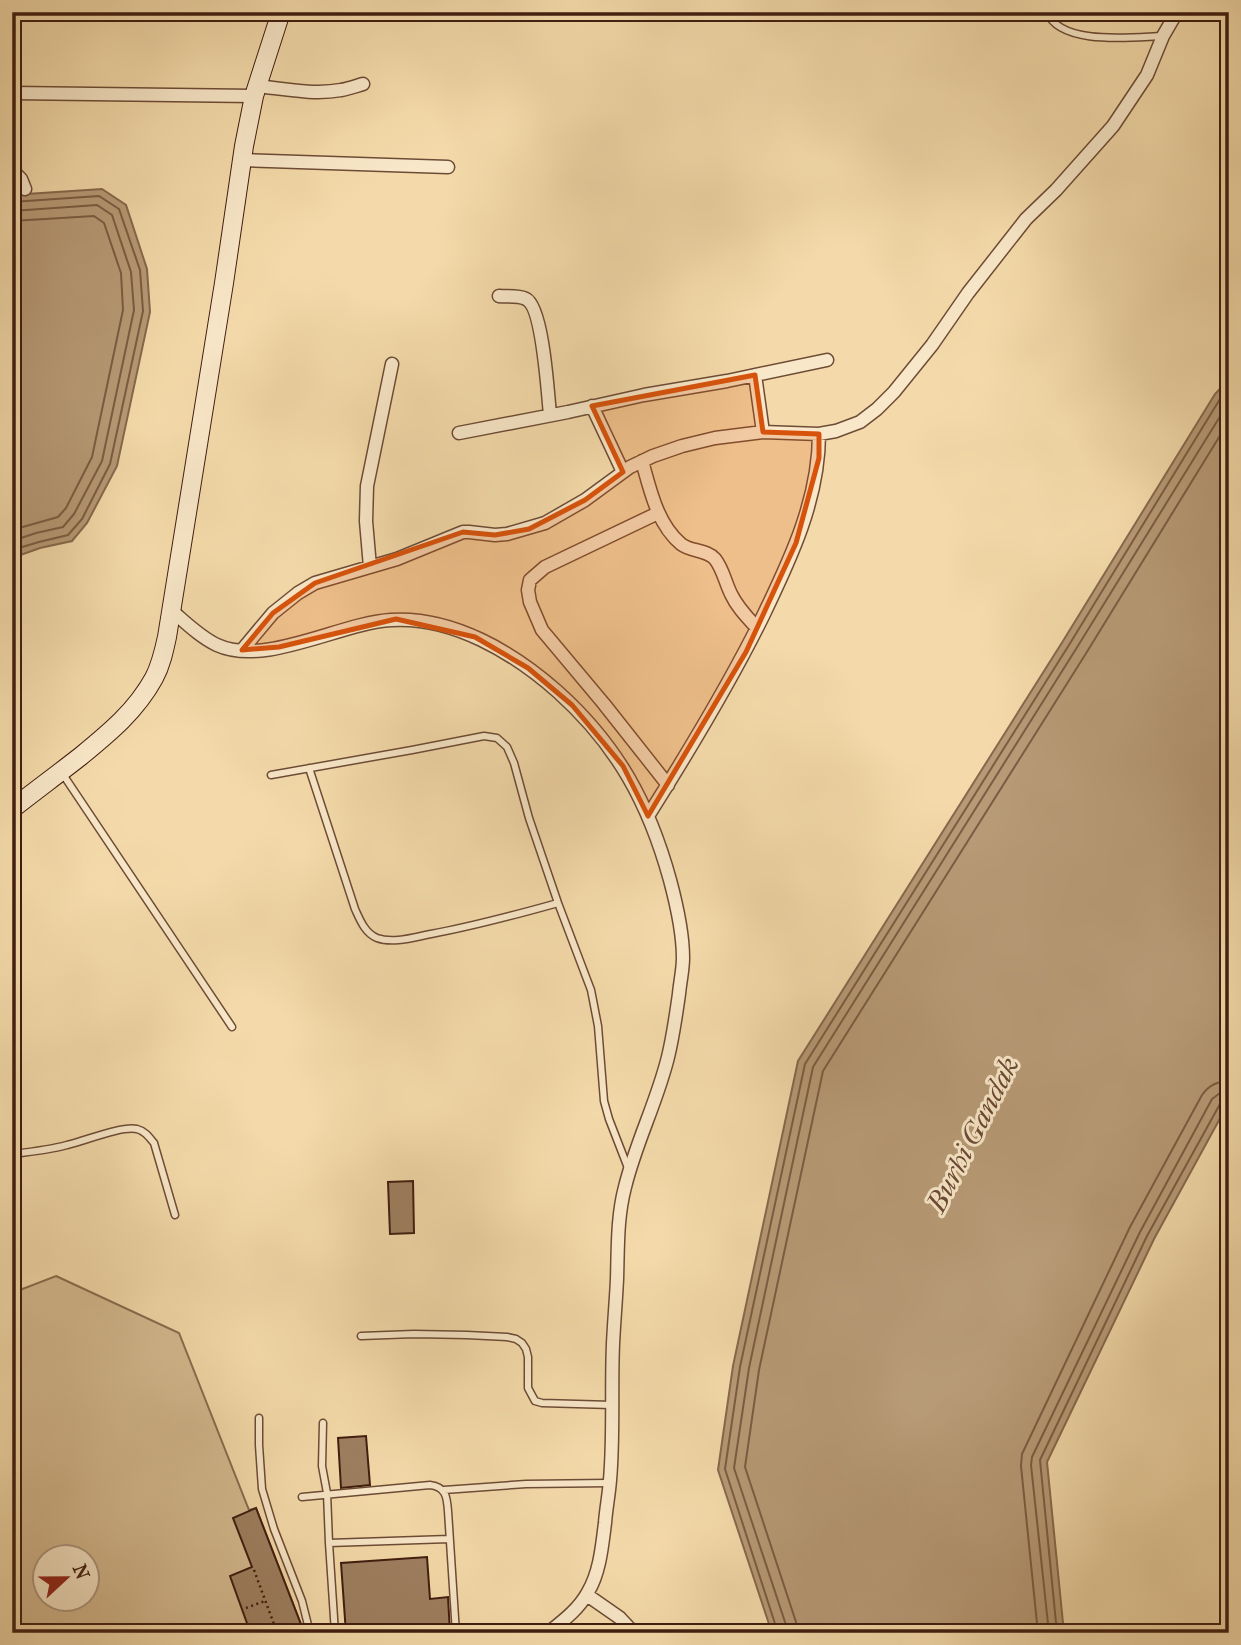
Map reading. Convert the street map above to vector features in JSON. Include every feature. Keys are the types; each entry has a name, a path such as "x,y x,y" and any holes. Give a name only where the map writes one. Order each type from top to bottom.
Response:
{"street":[{"path":"12,808 128,716 155,676 162,657 242,160 256,91 281,12"},
{"path":"242,650 273,613 315,583 397,559 469,531 507,534 545,523 585,500 622,472 653,456 715,438 763,432 819,434 860,422 894,392 1012,236 1113,126 1147,75 1163,36 1177,12"},
{"path":"12,81 13,93 322,92 363,84"},
{"path":"242,160 448,167"},
{"path":"12,170 21,179 25,189"},
{"path":"499,296 528,299 531,303 539,328 550,415"},
{"path":"459,433 827,360"},
{"path":"369,567 367,486 392,364"},
{"path":"755,374 763,432"},
{"path":"592,406 622,472"},
{"path":"648,816 699,735 746,652 779,582 811,501 819,458 819,434"},
{"path":"642,461 658,513 670,532 682,545 703,551 717,561 736,604 757,628"},
{"path":"658,513 545,568 530,580 528,590 532,609 542,630 668,785"},
{"path":"171,610 214,644 229,649 250,651 279,647 377,621 396,619 458,630 505,652 528,667 572,705 608,745 637,790 664,858 676,900 683,961 668,1057 629,1172 620,1209 613,1343 610,1483 594,1581 576,1609 548,1633"},
{"path":"587,1595 620,1618 634,1633"}],"lane":[{"path":"1047,12 1056,26 1074,34 1163,36"},
{"path":"271,775 484,736 497,738 507,747 595,1007 604,1101 629,1172"},
{"path":"309,768 355,909 369,934 380,940 397,940 469,927 558,904"},
{"path":"61,771 232,1027"},
{"path":"12,1154 64,1146 122,1130 142,1130 153,1143 175,1215"},
{"path":"361,1336 414,1334 507,1337 522,1343 526,1349 528,1388 535,1401 542,1404 612,1405"},
{"path":"259,1418 262,1489 274,1530 302,1601 310,1633"},
{"path":"323,1423 322,1466 327,1493 335,1633"},
{"path":"302,1497 430,1485 444,1490 526,1484 610,1483"},
{"path":"444,1490 448,1511 456,1633"},
{"path":"329,1543 449,1539"}],"path":[{"path":"254,1570 275,1627 272,1633"},
{"path":"246,1608 265,1601"}],"highlighted area":[{"path":"755,375 763,432 819,434 819,458 796,543 746,652 648,816 623,766 572,705 528,668 475,637 396,619 279,647 242,650 273,613 315,583 463,532 495,535 529,529 585,500 623,472 592,406"}],"shaded area":[{"path":"56,1276 179,1333 249,1510 256,1508 302,1627 299,1633 12,1633 12,1293"}],"water":[{"path":"102,189 126,205 147,269 150,312 117,466 87,523 72,541 12,558 12,195"},
{"name":"Burhi Gandak","path":"1229,379 1229,1102 1154,1239 1047,1462 1064,1633 772,1633 718,1470 733,1366 798,1061 1215,394"}],"building":[{"path":"413,1181 414,1233 390,1234 388,1182"},
{"path":"366,1436 370,1485 341,1488 338,1438"},
{"path":"256,1508 302,1627 299,1633 245,1633 248,1626 230,1576 252,1567 233,1518"},
{"path":"427,1557 430,1599 448,1597 450,1633 346,1633 341,1563"}]}
